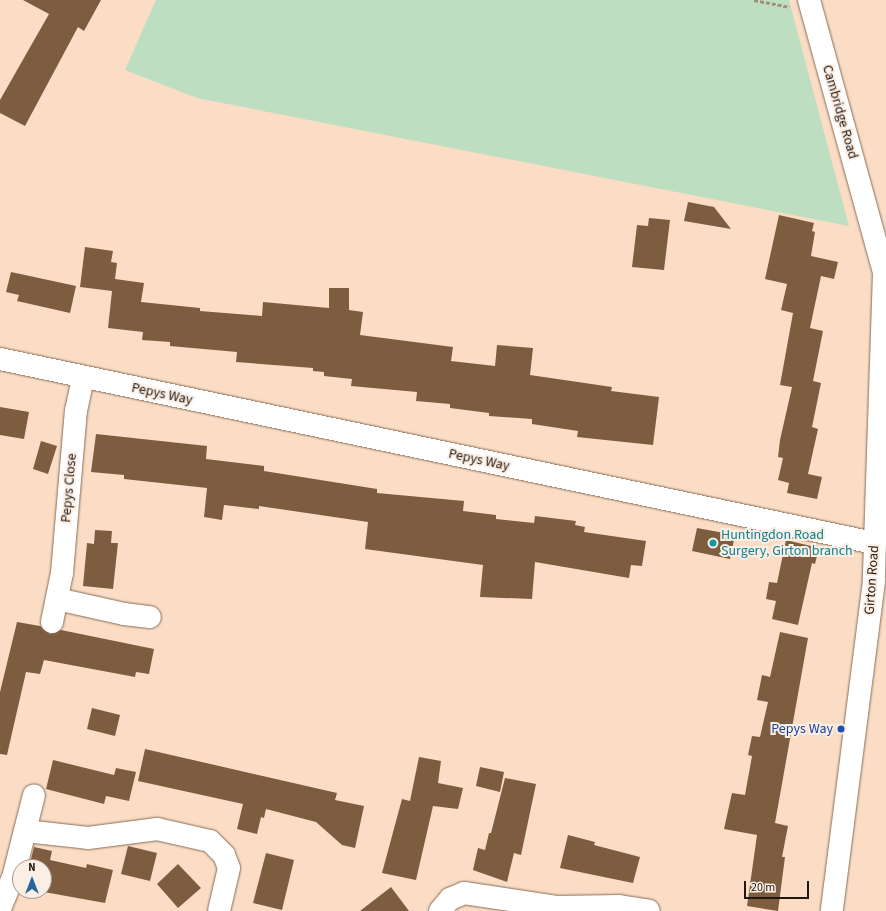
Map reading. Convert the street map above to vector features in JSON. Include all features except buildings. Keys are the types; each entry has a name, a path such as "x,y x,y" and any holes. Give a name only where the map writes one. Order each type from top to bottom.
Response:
{"street":[{"name":"Cambridge Road","path":"811,6 872,224"},
{"name":"Girton Road","path":"832,911 874,581 874,543 885,317 884,272 872,224"},
{"name":"Pepys Way","path":"0,359 874,543"},
{"name":"Pepys Close","path":"52,622 62,573 76,411 83,377"},
{"path":"57,599 124,614 150,617"},
{"path":"0,909 14,874 34,795"},
{"path":"25,831 88,838 157,829 210,841 224,855 229,868 220,911"},
{"path":"440,911 450,899 464,893 558,907 618,906 649,911"}],"path":[{"path":"754,0 811,6"}],"green space":[{"path":"156,0 789,0 849,226 197,98 125,70"}],"place":[{"name":"Huntingdon Road Surgery, Girton branch","path":"713,543"},
{"name":"Pepys Way","path":"841,729"}]}
